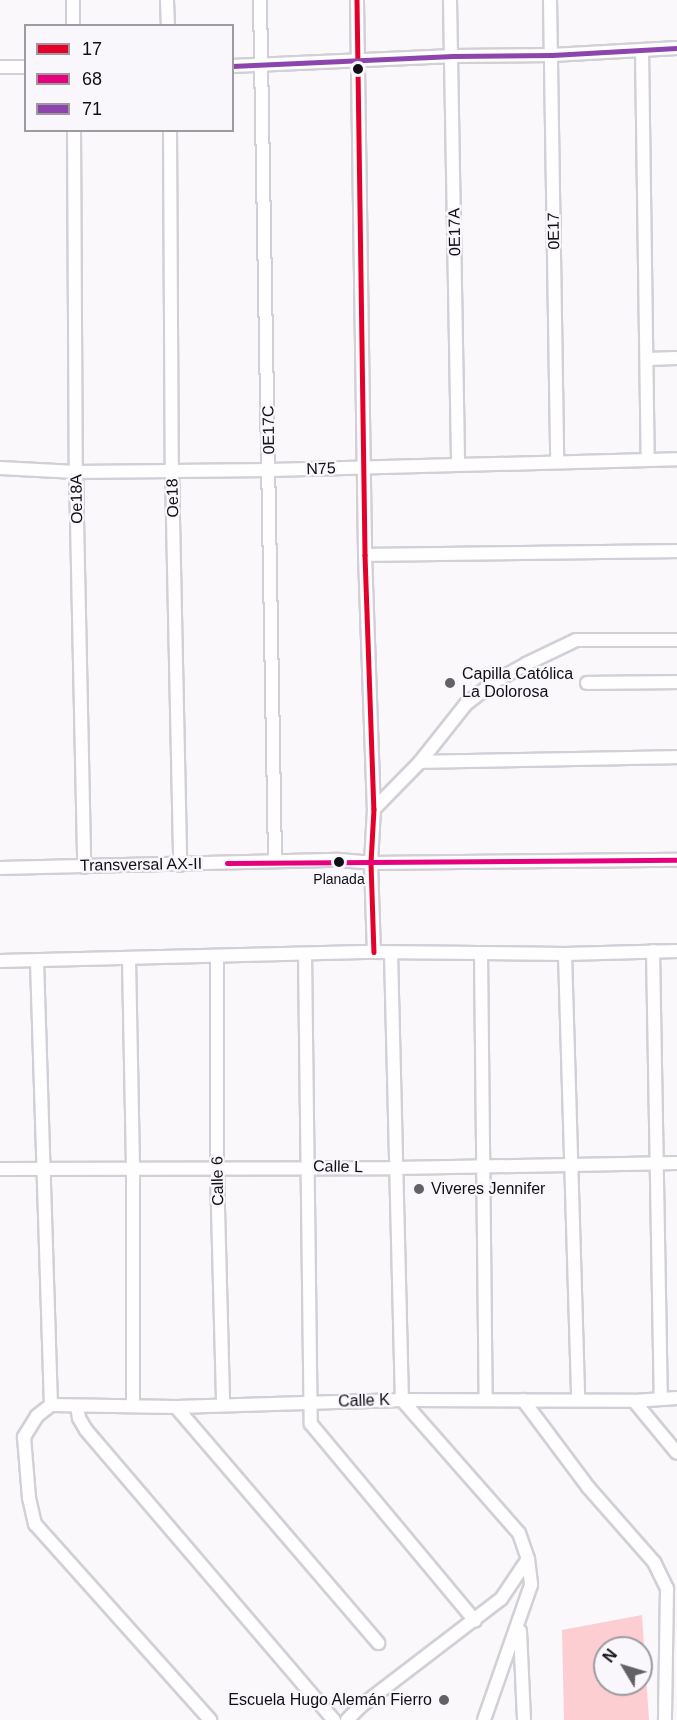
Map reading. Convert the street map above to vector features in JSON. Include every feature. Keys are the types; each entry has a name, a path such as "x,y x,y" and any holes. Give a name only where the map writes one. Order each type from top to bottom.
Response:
{"street":[{"path":"73,0 73,24"},
{"path":"167,0 168,24"},
{"name":"0E17C","path":"260,0 275,861"},
{"path":"357,0 360,60 365,555 374,809 371,863 375,952"},
{"name":"0E17A","path":"450,0 453,56 458,464"},
{"name":"0E17","path":"550,0 557,462"},
{"path":"234,66 453,56 552,55 677,48"},
{"path":"642,50 648,459"},
{"path":"0,66 24,67"},
{"name":"Oe18A","path":"74,132 76,472 84,867"},
{"name":"Oe18","path":"170,132 172,471 180,865"},
{"path":"647,358 677,358"},
{"name":"N75","path":"0,468 76,472 270,471 677,459"},
{"path":"365,555 677,551"},
{"path":"374,809 420,762 466,704 494,682 550,651 576,640 677,640"},
{"path":"586,683 677,682"},
{"path":"420,762 677,756"},
{"name":"Transversal AX-II","path":"0,868 339,860 371,863 677,860"},
{"path":"653,951 659,1164 661,1399"},
{"path":"0,961 375,952 565,954 677,951"},
{"path":"391,953 402,1400 519,1533 528,1559 531,1585 519,1625 484,1720"},
{"path":"481,953 486,1400"},
{"path":"305,954 311,1424 475,1621"},
{"path":"565,954 578,1399"},
{"name":"Calle 6","path":"217,956 217,1170 223,1406"},
{"path":"129,959 133,1169 133,1406"},
{"path":"37,961 51,1405 37,1416 24,1437 29,1498 35,1524 210,1720"},
{"name":"Calle L","path":"0,1169 42,1171 217,1170 677,1163"},
{"name":"Calle K","path":"51,1405 176,1407 402,1400 634,1401 677,1398"},
{"path":"523,1400 588,1487 654,1562 672,1586 665,1720"},
{"path":"634,1401 677,1453"},
{"path":"77,1406 79,1419 86,1430 334,1720"},
{"path":"176,1407 378,1643"},
{"path":"347,1720 361,1706 501,1599 528,1559"},
{"path":"501,1599 511,1600 524,1609"},
{"path":"519,1625 524,1720"},
{"path":"359,1720 361,1706"}],"shaded area":[{"path":"642,1615 643,1636 593,1636 593,1696 647,1696 649,1720 564,1720 562,1630"}],"transit line":[{"name":"17","path":"357,0 365,555 374,809 371,863 374,952"},
{"name":"71","path":"234,66 453,56 552,55 677,48"},
{"name":"68","path":"227,863 677,860"}],"place":[{"name":"Capilla Católica La Dolorosa","path":"450,683"},
{"name":"Planada","path":"339,862"},
{"name":"Viveres Jennifer","path":"419,1189"},
{"name":"Escuela Hugo Alemán Fierro","path":"444,1700"}]}
